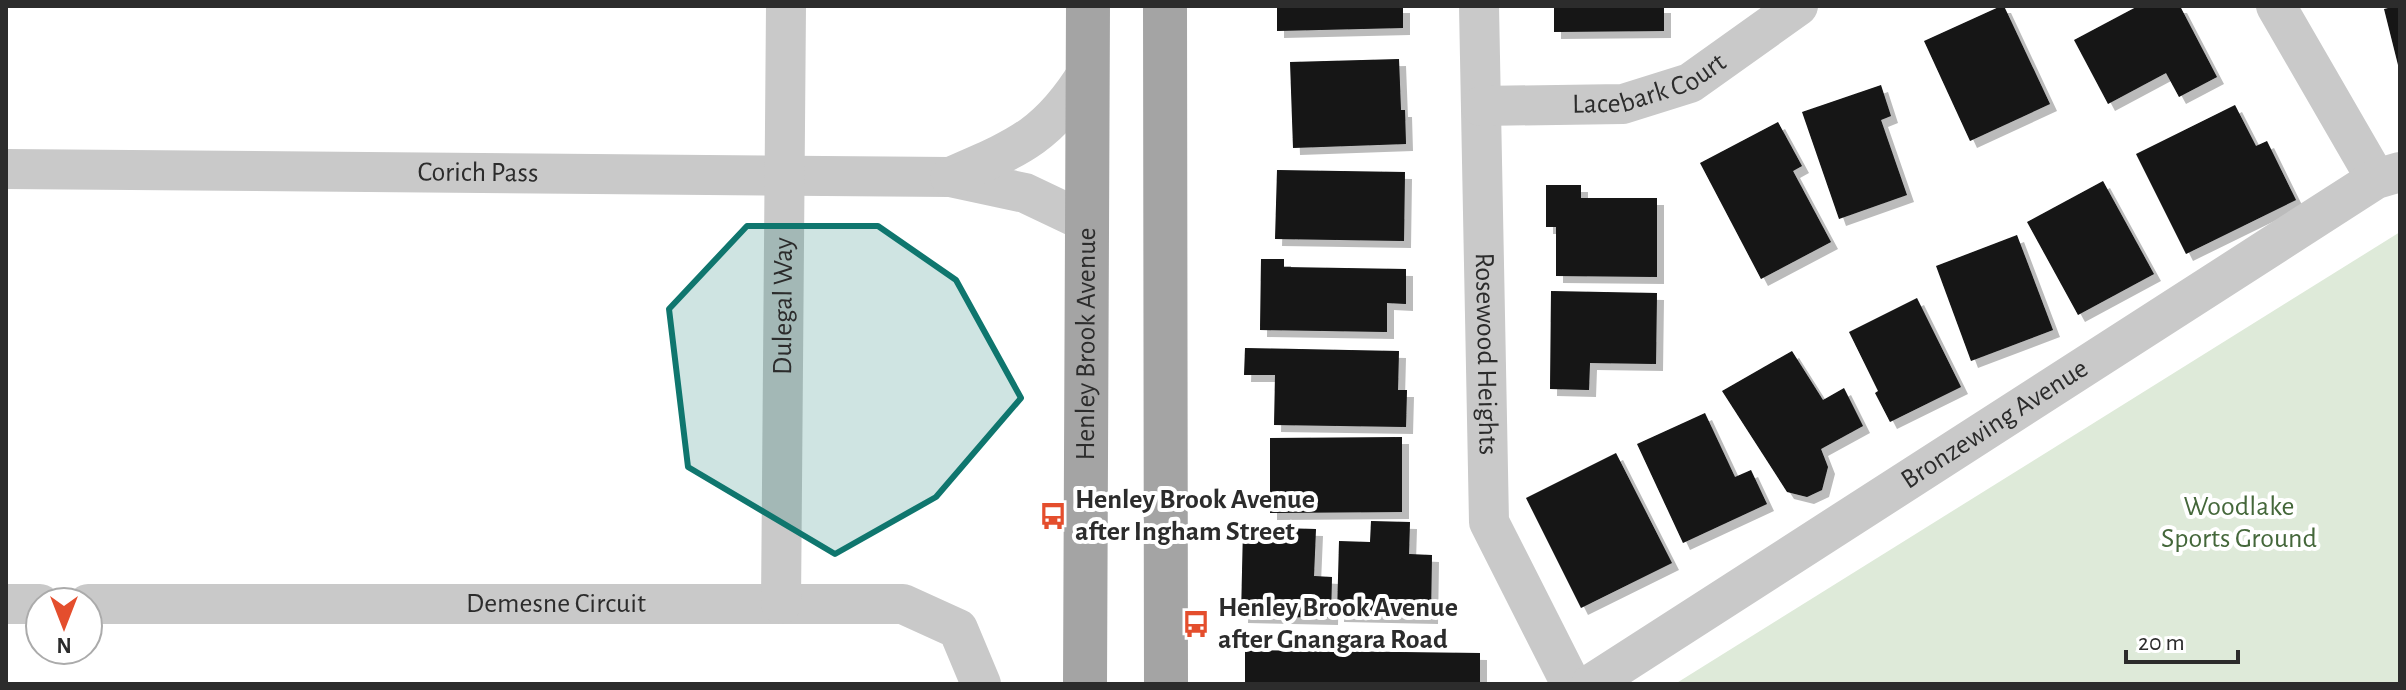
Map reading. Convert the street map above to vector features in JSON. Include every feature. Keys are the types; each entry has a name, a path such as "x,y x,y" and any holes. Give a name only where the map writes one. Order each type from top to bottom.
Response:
{"main road":[{"name":"Henley Brook Avenue","path":"1085,684 1088,6"},
{"path":"1165,6 1166,684"}],"street":[{"name":"Dulegal Way","path":"781,604 786,6"},
{"name":"Rosewood Heights","path":"1479,6 1489,522 1571,684"},
{"name":"Lacebark Court","path":"1481,106 1623,104 1690,83 1798,6"},
{"path":"2276,6 2388,175"},
{"name":"Corich Pass","path":"950,177 1004,154 1040,133 1070,101 1088,72"},
{"name":"Corich Pass","path":"6,169 950,177 1025,193 1086,222"},
{"name":"Bronzewing Avenue","path":"1591,684 2388,175"},
{"name":"Demesne Circuit","path":"104,604 903,604 958,629 981,684"}],"highlighted area":[{"path":"747,226 878,226 956,280 1021,398 936,497 835,554 688,467 669,309"}],"green space":[{"name":"Woodlake Sports Ground","path":"2400,232 2400,684 1675,684"}],"building":[{"path":"1277,6 1403,6 1403,28 1277,31"},
{"path":"1554,6 1664,6 1664,31 1554,32"},
{"path":"2004,6 2050,104 1970,141 1924,41"},
{"path":"2138,6 2180,6 2217,77 2179,97 2166,73 2108,104 2074,40"},
{"path":"2400,6 2399,69 2384,9"},
{"path":"1399,59 1406,144 1293,148 1290,62"},
{"path":"1881,85 1891,116 1881,120 1907,195 1839,219 1802,112"},
{"path":"2235,105 2256,146 2267,141 2296,200 2186,254 2136,154"},
{"path":"1778,122 1802,166 1793,171 1831,242 1761,279 1700,163"},
{"path":"1277,170 1405,172 1404,241 1275,239"},
{"path":"2103,181 2154,274 2078,315 2027,222"},
{"path":"1546,185 1581,185 1581,198 1657,198 1657,277 1556,276 1556,227 1546,227"},
{"path":"2017,235 2053,330 1971,361 1936,266"},
{"path":"1261,259 1284,259 1284,267 1406,269 1406,304 1387,303 1387,332 1260,330"},
{"path":"1551,291 1657,293 1656,364 1590,363 1589,390 1550,389"},
{"path":"1917,298 1961,387 1890,422 1849,332"},
{"path":"1245,348 1399,351 1398,390 1407,390 1406,427 1274,425 1275,375 1244,375"},
{"path":"1792,351 1823,400 1844,388 1863,426 1821,449 1828,467 1822,490 1807,497 1787,492 1722,391"},
{"path":"1705,413 1735,477 1751,470 1767,504 1683,543 1637,444"},
{"path":"1402,437 1402,512 1270,513 1270,438"},
{"path":"1616,453 1672,563 1581,608 1526,498"},
{"path":"1371,521 1410,522 1409,554 1432,555 1431,617 1337,615 1339,541 1370,542"},
{"path":"1243,527 1316,529 1314,576 1332,577 1331,618 1241,616"},
{"path":"1245,650 1480,653 1480,684 1245,684"}],"place":[{"name":"Henley Brook Avenue after Ingham Street","path":"1053,516"},
{"name":"Henley Brook Avenue after Gnangara Road","path":"1196,624"}]}
